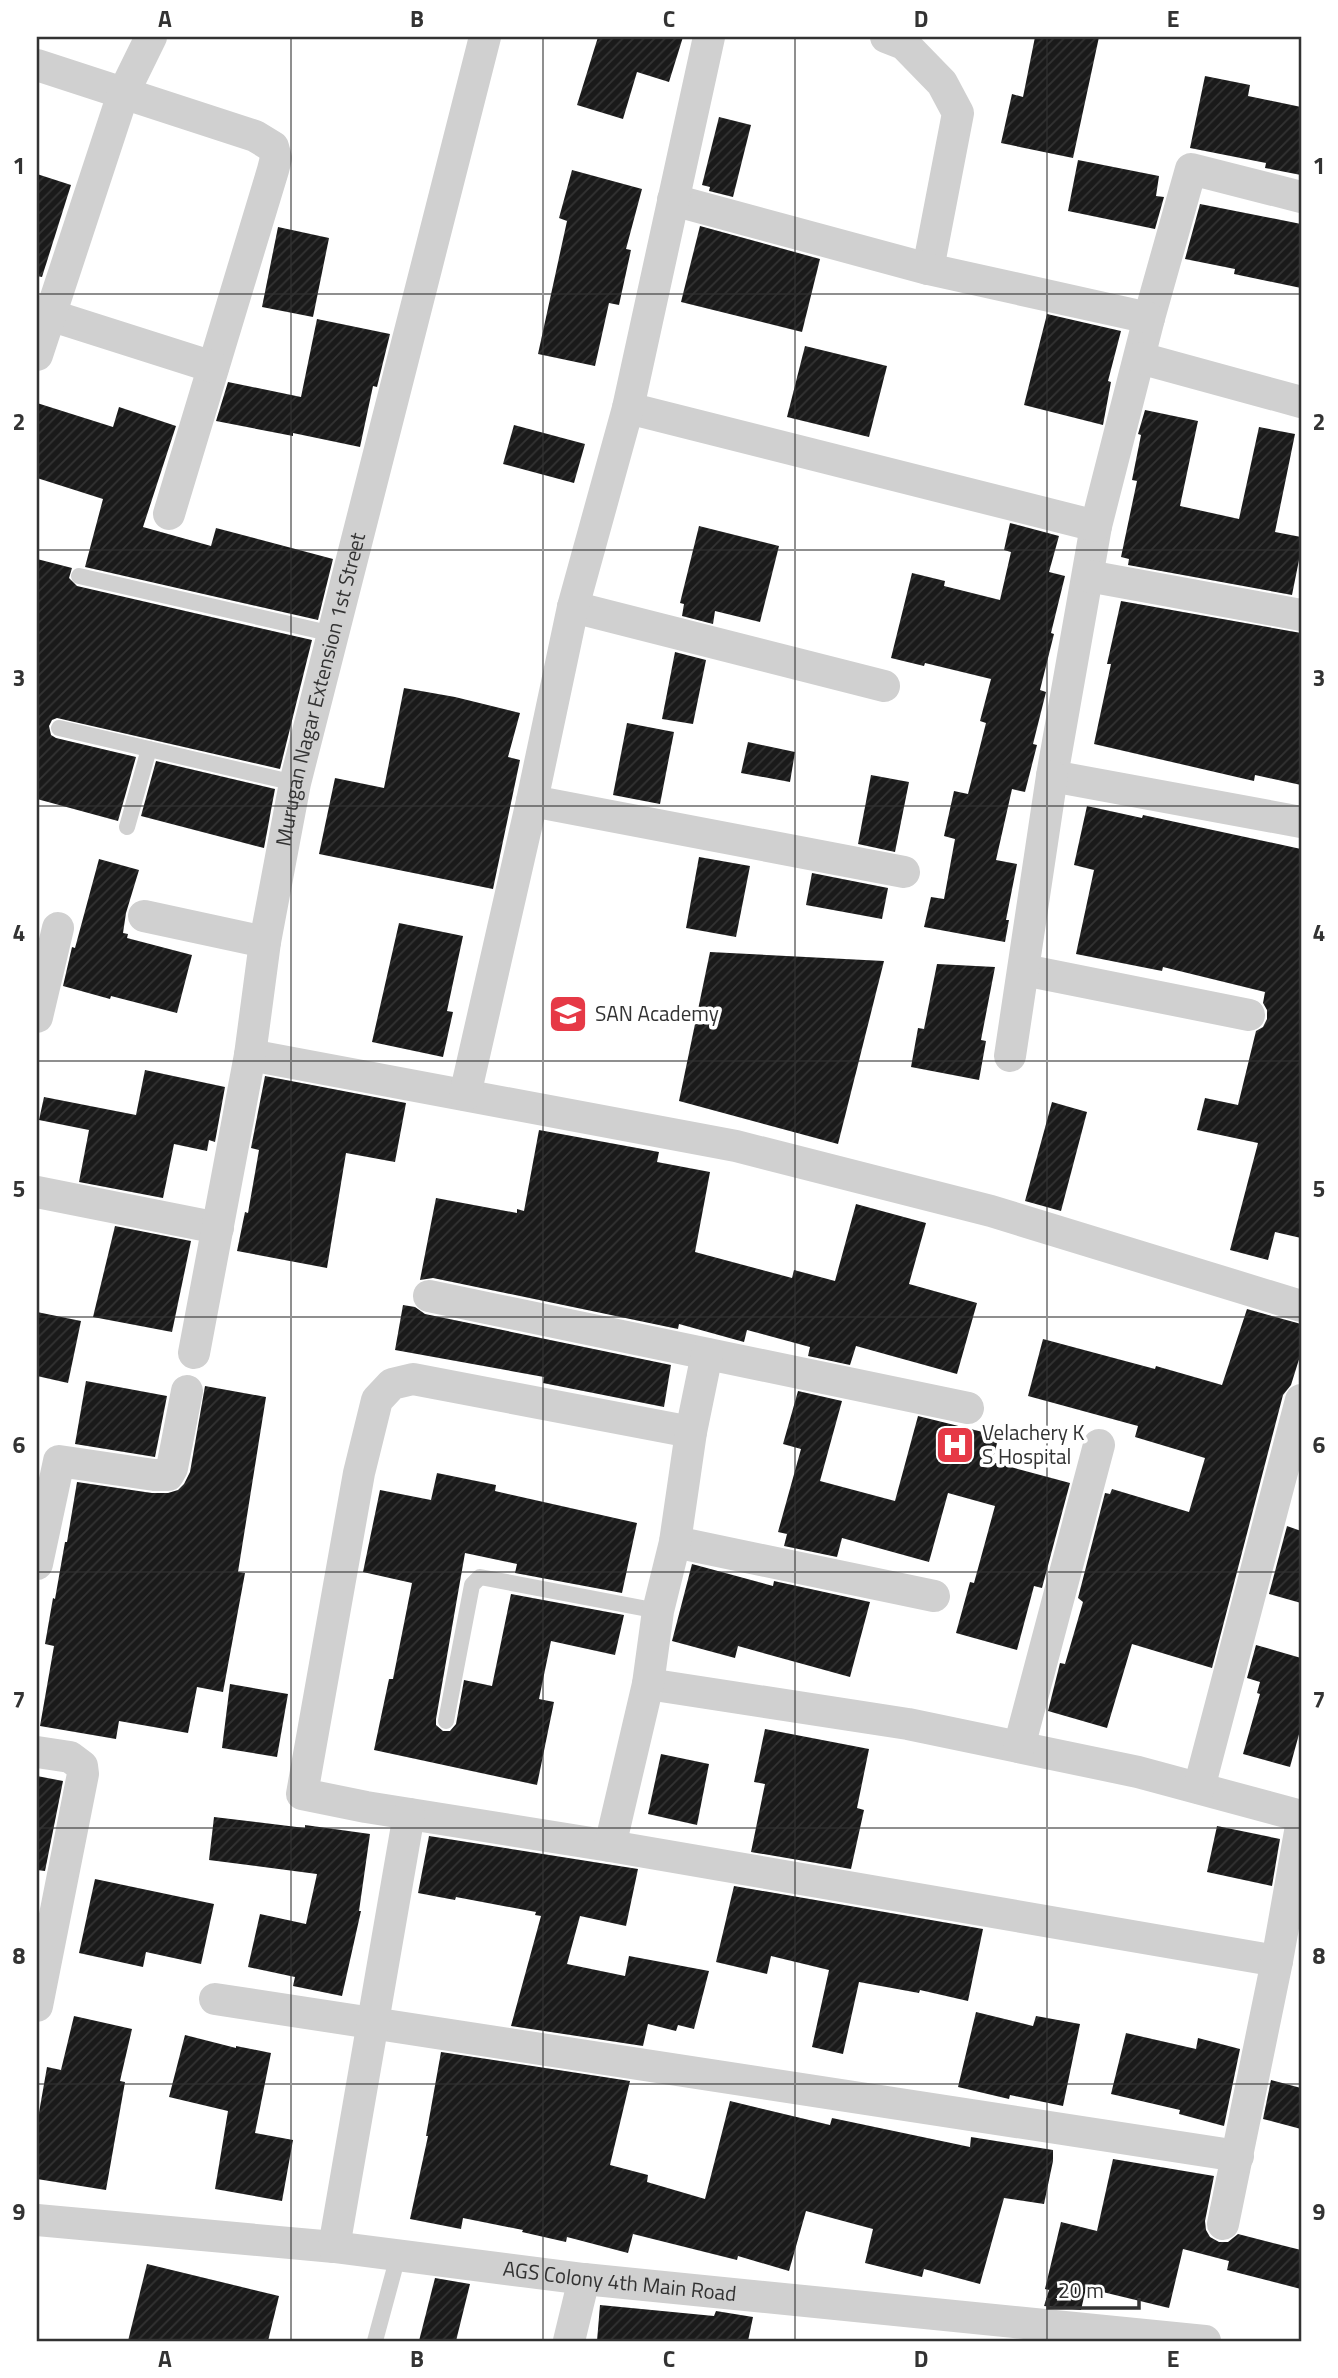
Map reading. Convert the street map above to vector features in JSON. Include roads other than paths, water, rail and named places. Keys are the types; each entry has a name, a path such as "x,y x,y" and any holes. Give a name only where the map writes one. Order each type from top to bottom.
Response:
{"street":[{"path":"37,355 43,314 123,94 151,37"},
{"name":"Murugan Nagar Extension 1st Street","path":"194,1353 250,1055 265,942 295,783 485,37"},
{"path":"465,1095 573,607 628,408 709,37"},
{"path":"886,37 904,44 942,83 958,113 928,269"},
{"path":"37,65 255,136 273,147 273,170 169,514"},
{"path":"1010,1056 1052,776 1096,526 1149,318 1191,169 1301,197"},
{"path":"673,200 928,269 1149,318"},
{"path":"43,314 214,367"},
{"path":"1140,358 1301,402"},
{"path":"628,408 1096,526"},
{"path":"1088,576 1301,615"},
{"path":"573,607 884,686"},
{"path":"1052,776 1301,822"},
{"path":"532,801 904,873"},
{"path":"144,916 265,942"},
{"path":"37,1017 58,928"},
{"path":"1024,970 1249,1015"},
{"path":"250,1055 736,1146 991,1211 1301,1306"},
{"path":"37,1192 218,1228"},
{"path":"429,1296 968,1408"},
{"path":"610,1846 648,1684 658,1611 675,1542 691,1432 707,1354"},
{"path":"691,1432 413,1379 392,1384 377,1400 359,1473 302,1794 1277,1961"},
{"path":"37,1564 59,1461 168,1475 172,1468 187,1391"},
{"path":"1199,1788 1301,1400"},
{"path":"1019,1747 1099,1445"},
{"path":"675,1542 934,1596"},
{"path":"648,1684 908,1724 1138,1772 1301,1816"},
{"path":"37,1752 70,1757 82,1766 82,1783 37,2006"},
{"path":"334,2247 409,1814"},
{"path":"1223,2224 1277,1961 1301,1826"},
{"path":"215,1999 1238,2155"},
{"name":"AGS Colony 4th Main Road","path":"37,2220 334,2247 584,2280 1205,2341"},
{"path":"569,2341 584,2280"}],"lane":[{"path":"79,576 333,634"},
{"path":"59,728 295,783"},
{"path":"127,827 149,749"},
{"path":"446,1721 472,1585 480,1577 658,1611"},
{"path":"375,2341 398,2256"}],"place":[{"name":"SAN Academy","path":"568,1014"},
{"name":"Velachery K S Hospital","path":"955,1445"}]}
